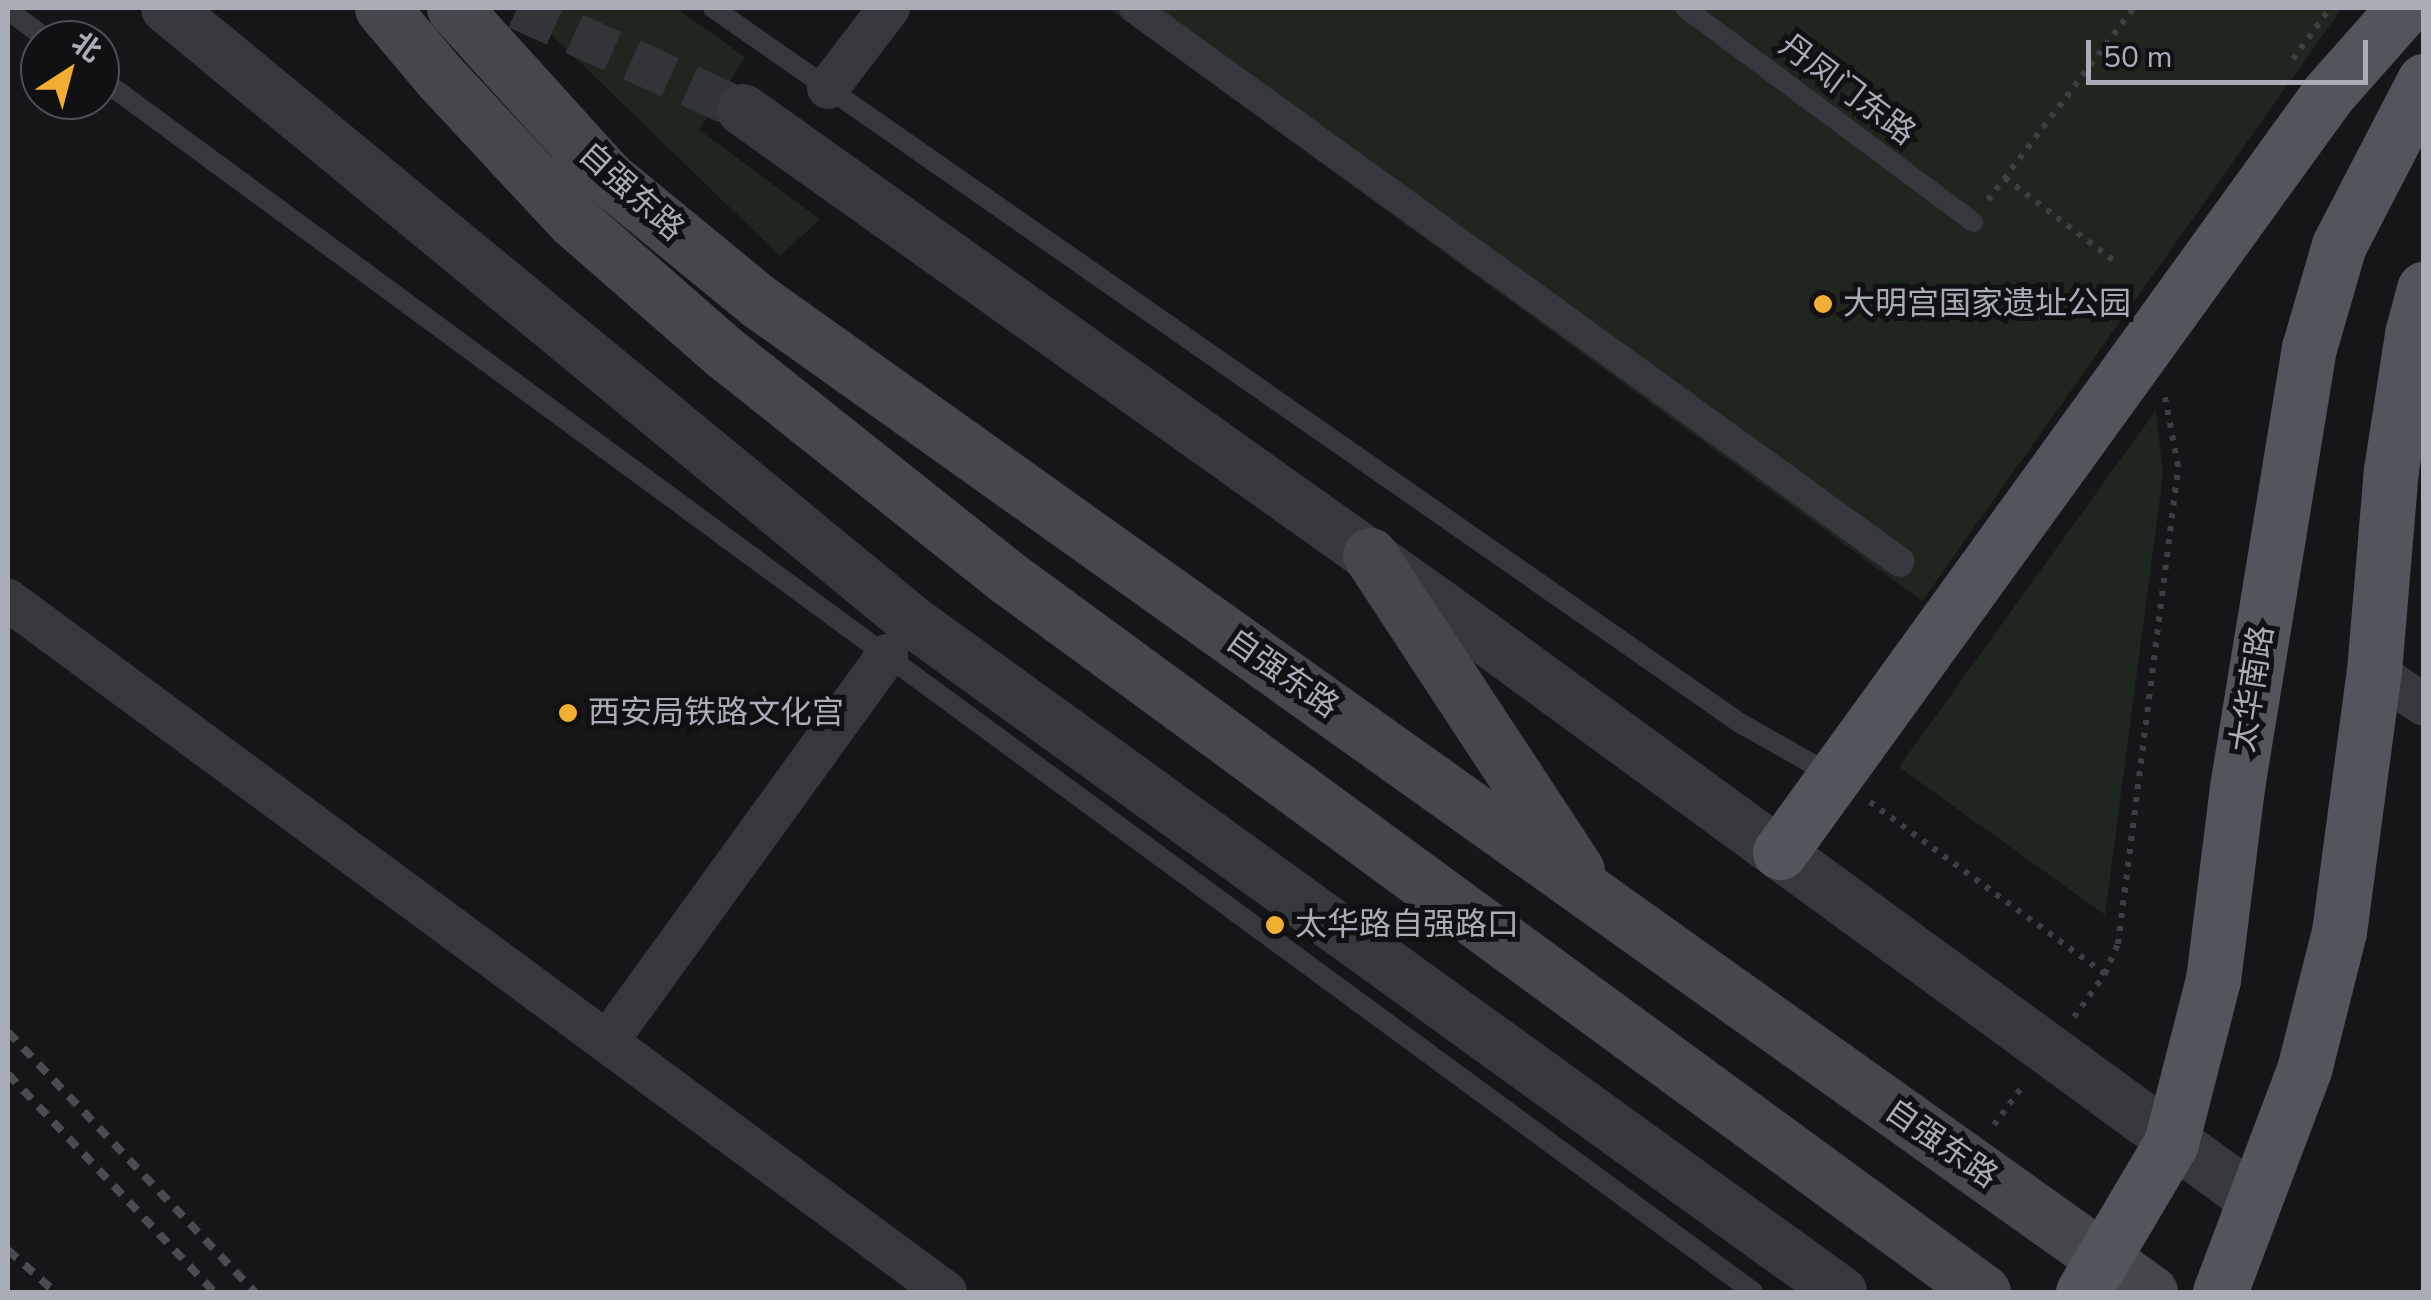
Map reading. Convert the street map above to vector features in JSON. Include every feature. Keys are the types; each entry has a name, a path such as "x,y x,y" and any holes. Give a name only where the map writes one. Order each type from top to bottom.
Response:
{"main road":[{"name":"自强东路","path":"382,8 440,77 574,220 724,352 1011,580 1984,1292"},
{"name":"自强东路","path":"454,8 607,177 758,301 1967,1162 2094,1277 2150,1292"},
{"path":"1780,852 2328,94 2404,8"},
{"name":"太华南路","path":"2094,1277 2171,1143 2213,980 2237,786 2308,348 2339,245 2424,82"},
{"path":"2220,1292 2304,1070 2339,932 2374,670 2391,470 2412,334 2424,289"},
{"path":"1370,555 1596,897"}],"street":[{"path":"167,8 913,622 1841,1292"},
{"path":"828,88 889,8"},
{"path":"1134,8 1900,562"},
{"path":"743,110 1370,555 1780,852 2171,1143 2253,1198"},
{"path":"8,600 946,1292"},
{"path":"607,1042 886,654"},
{"path":"2374,670 2424,706"}],"lane":[{"path":"713,8 1740,723 1832,775"},
{"name":"丹凤门东路","path":"1685,8 1973,222"},
{"path":"120,93 1753,1292"}],"path":[{"path":"1973,222 2134,8"},
{"path":"2004,178 2113,260"},
{"path":"1967,1162 2104,974 2118,944 2178,466 2168,407 2146,345"},
{"path":"1832,775 2104,974"}],"shaded area":[{"path":"524,8 676,8 745,57 699,130 820,219 780,256"},
{"name":"大明宫国家遗址公园","path":"1108,8 2342,8 1922,601"},
{"path":"2156,410 2163,475 2105,915 1899,767"}],"tunnel":[{"path":"517,8 743,110"}],"railway":[{"path":"8,1032 255,1292"},
{"path":"8,1074 214,1292"},
{"path":"8,1250 55,1292"}],"place":[{"name":"大明宫国家遗址公园","path":"1823,304"},
{"name":"西安局铁路文化宫","path":"568,713"},
{"name":"太华路自强路口","path":"1275,925"}]}
